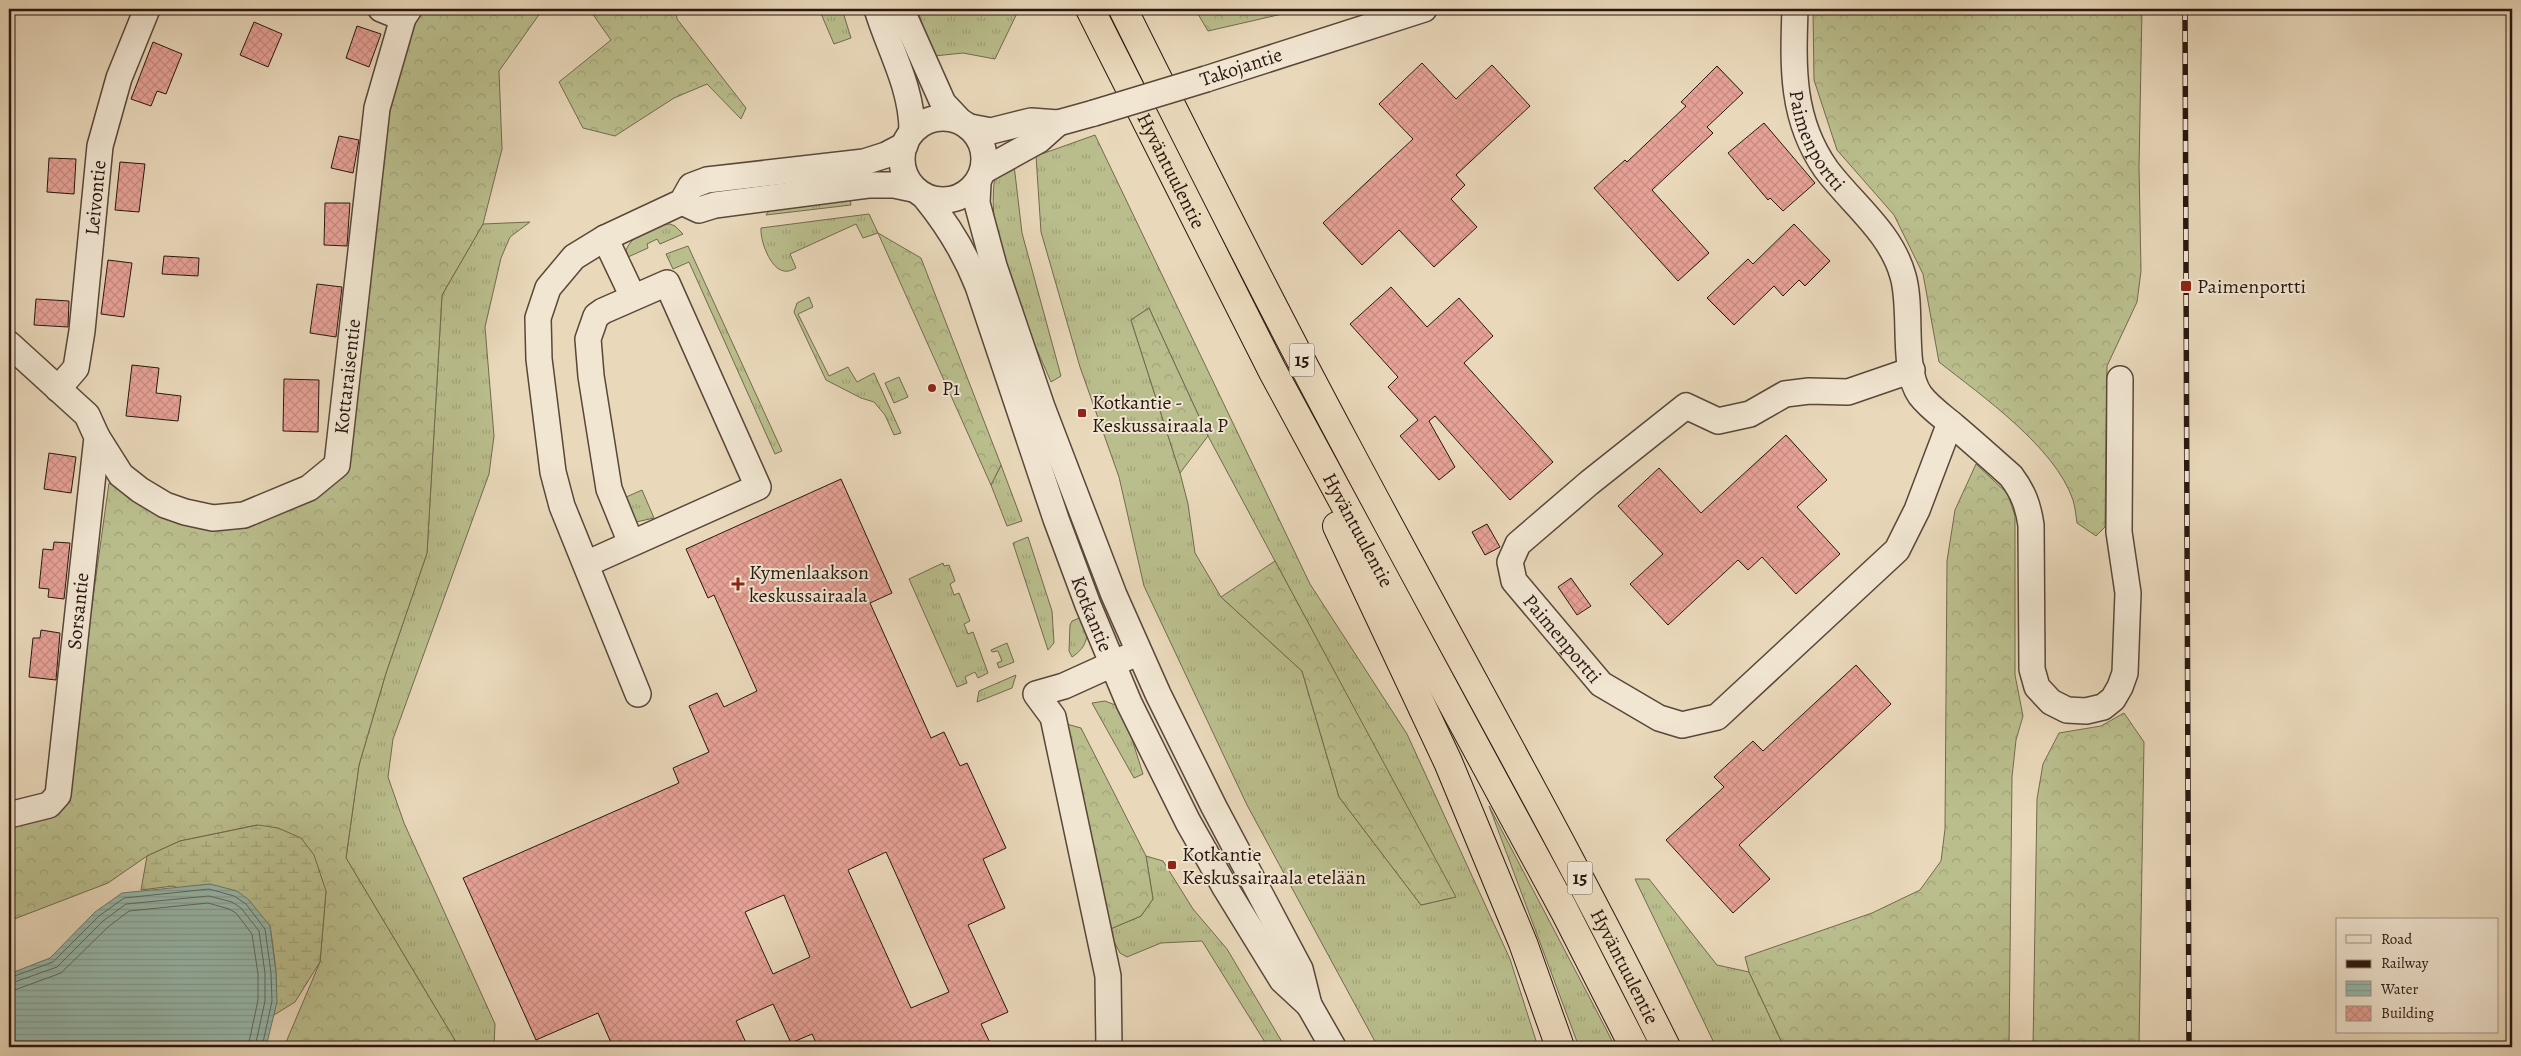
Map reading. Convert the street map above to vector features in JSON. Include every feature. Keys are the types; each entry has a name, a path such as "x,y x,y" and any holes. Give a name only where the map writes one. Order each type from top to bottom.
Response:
{"highway":[{"name":"Hyväntuulentie","path":"1090,9 1272,370 1560,902 1634,1047"},
{"name":"Hyväntuulentie","path":"1123,9 1347,448 1622,959 1666,1047"},
{"path":"1272,370 1349,554 1448,762 1523,943 1560,1047"},
{"path":"1622,959 1680,1047"}],"street":[{"name":"Leivontie","path":"58,389 76,368 82,331 100,146 120,78 147,9"},
{"path":"381,9 406,14"},
{"path":"877,9 907,91 912,114 909,138 902,161 904,175 919,193"},
{"path":"682,202 700,210 715,205 868,185 894,185 947,200 962,194 981,177 981,143 943,103 901,9"},
{"name":"Takojantie","path":"965,124 991,131 1031,121 1058,123 1206,79 1424,9"},
{"name":"Paimenportti","path":"1795,9 1794,88 1805,127 1826,169 1879,230 1893,252 1903,275 1907,291 1912,370 1919,394 1928,405 2011,476 2022,490 2028,506 2031,525 2032,670 2037,687 2051,702 2067,710 2086,711 2102,707 2113,699 2120,687 2127,655 2128,593 2119,532 2120,378"},
{"name":"Kottaraisentie","path":"9,344 58,389 92,426 121,474 140,490 165,505 185,512 213,518 244,515 309,488 337,465 376,108 406,14"},
{"path":"638,694 562,506 553,472 539,359 538,318 548,288 574,257 605,238 682,202 691,186 707,180 864,162 886,156 927,122 940,119 965,124"},
{"name":"Takojantie","path":"981,177 1039,140 1058,123"},
{"name":"Kotkantie","path":"981,177 977,203 994,266 1078,506 1140,652 1214,807 1300,969 1309,1005 1333,1047"},
{"name":"Kotkantie","path":"919,193 941,216 965,254 978,286 1056,519 1129,703 1188,822 1222,881 1282,980 1309,1005"},
{"path":"605,238 633,297"},
{"path":"586,564 758,487 667,282 596,316 588,339 591,376 609,489 631,543"},
{"name":"Paimenportti","path":"1912,370 1848,392 1810,391 1784,394 1750,414 1718,421 1686,406 1589,483 1518,544 1510,562 1514,581 1600,684 1659,718 1682,725 1717,718 1897,550 1918,510 1950,423"},
{"name":"Sorsantie","path":"9,815 49,805 58,795 92,426"},
{"path":"1109,1047 1108,976 1053,718 1036,694 1064,686 1140,652"}],"green space":[{"path":"420,9 543,9 499,71 502,149 483,224 442,295 427,553 386,673 359,765 346,858 459,1047 284,1047 320,962 326,891 257,825 180,841 147,856 108,883 9,921 9,824 65,798 109,483 135,499 208,526 343,472 384,114 411,23"},
{"path":"589,9 676,9 677,19 746,108 741,119 707,84 674,98 615,136 583,128 559,82 611,40"},
{"path":"819,9 842,9 851,38 834,44"},
{"path":"917,9 1019,9 995,59 963,53 934,56"},
{"path":"1195,9 1304,9 1208,31"},
{"path":"1813,9 2142,9 2139,166 2141,271 2137,302 2107,366 2105,527 2096,536 2077,523 2073,500 2064,480 2051,461 2034,442 1996,407 1939,362 1923,274 1894,215 1837,150 1814,80"},
{"path":"1095,135 1310,584 1407,734 1510,959 1538,1047 1378,1047 1247,805 1144,586 1119,477 1080,367 1041,232 1036,156","holes":["1149,308 1208,436 1455,897 1421,905 1339,797 1302,671 1221,597 1195,553 1188,504 1180,473 1131,320"]},
{"path":"1014,165 1022,233 1061,376 1051,382 1009,281 995,228 993,202 995,175"},
{"path":"850,197 851,205 766,215 771,208"},
{"path":"869,214 878,233 863,238 856,224 790,254 796,268 788,271 779,269 774,265 762,240 761,228"},
{"path":"530,222 510,237 501,258 485,327 494,436 489,474 393,739 388,777 404,823 495,1024 494,1047 459,1047 346,858 359,765 386,673 427,553 442,295 483,224"},
{"path":"670,224 683,234 660,244 657,239 647,244 648,248 628,257 626,250 638,235 657,226"},
{"path":"878,233 921,258 1001,465 991,485"},
{"path":"688,246 782,451 775,454 689,262 673,269 666,254"},
{"path":"809,297 813,307 798,314 829,376 848,367 857,382 874,373 901,433 894,435 885,415 874,402 861,398 826,380 794,312 797,303"},
{"path":"1149,308 1208,436 1180,473 1131,320"},
{"path":"899,377 908,397 894,403 885,383"},
{"path":"1976,464 2008,494 2015,516 2015,675 2023,716 2016,740 2012,777 2009,1047 1784,1047 1749,972 1745,957 1872,913 1920,890 1941,861 1945,829 1947,561 1955,510"},
{"path":"1001,465 1022,521 1007,526 991,485"},
{"path":"642,490 654,518 636,522 624,498"},
{"path":"1028,537 1052,611 1054,643 1048,650 1013,543"},
{"path":"1275,561 1456,897 1421,905 1339,797 1302,671 1221,597"},
{"path":"943,563 944,566 949,565 955,581 950,584 954,595 959,593 970,621 964,624 968,634 973,632 988,673 978,678 975,672 965,677 967,683 957,687 909,579"},
{"path":"1084,616 1087,628 1085,644 1072,657 1069,651 1070,625 1072,621"},
{"path":"1007,643 1014,662 999,668 997,663 1002,661 998,651 992,652 991,650"},
{"path":"1016,675 1012,688 977,702 979,691"},
{"path":"1105,701 1118,706 1125,717 1143,774 1134,778 1092,703"},
{"path":"2124,713 2144,742 2139,1047 2033,1047 2037,799 2043,764 2059,733 2101,726"},
{"path":"1063,723 1081,728 1146,856 1153,899 1141,916 1108,930"},
{"path":"1489,806 1606,1029 1615,1047 1579,1047"},
{"path":"258,825 278,828 301,838 314,855 326,891 320,962 295,1002 274,1015 276,981 270,926 173,886 141,890 147,856 180,841"},
{"path":"1146,856 1163,861 1193,909 1227,949 1285,1047 1268,1047 1202,941 1161,943 1127,957 1120,953 1108,930 1141,916 1153,899"},
{"path":"1635,879 1649,879 1717,965 1749,972 1784,1047 1716,1047"}],"water":[{"path":"210,884 237,891 249,900 270,926 276,973 277,1002 266,1047 9,1047 9,974 50,958 95,912 122,893"}],"building":[{"path":"254,22 282,34 268,67 240,55"},
{"path":"357,26 381,34 369,67 346,58"},
{"path":"153,42 182,54 166,94 157,91 151,106 131,99"},
{"path":"1422,63 1456,99 1492,65 1530,106 1456,175 1465,185 1451,199 1477,227 1434,267 1399,230 1362,265 1323,223 1413,139 1379,104"},
{"path":"1717,66 1743,93 1707,127 1713,133 1652,190 1709,253 1678,281 1594,188 1625,160 1627,162 1686,106 1681,102"},
{"path":"1764,123 1815,183 1783,211 1770,198 1768,200 1728,153"},
{"path":"339,136 359,140 353,173 331,168"},
{"path":"49,158 76,159 74,194 47,192"},
{"path":"120,162 145,164 139,212 115,210"},
{"path":"325,203 350,203 347,246 324,245"},
{"path":"1794,224 1830,261 1805,286 1799,280 1783,296 1774,286 1734,325 1707,298 1748,259 1753,264"},
{"path":"164,256 199,258 198,276 162,274"},
{"path":"108,260 132,263 124,317 101,314"},
{"path":"317,284 342,287 336,337 310,333"},
{"path":"1391,287 1427,327 1459,298 1493,336 1464,363 1553,462 1510,500 1435,416 1429,421 1455,467 1439,480 1400,436 1418,420 1388,387 1398,377 1350,324"},
{"path":"36,299 69,301 68,327 34,325"},
{"path":"132,365 159,368 156,393 181,396 178,421 126,416"},
{"path":"284,379 319,380 318,432 283,431"},
{"path":"1786,435 1827,480 1797,507 1840,554 1796,594 1762,557 1748,570 1738,560 1668,625 1630,584 1663,554 1618,506 1659,468 1701,513"},
{"path":"49,453 76,457 71,493 44,489"},
{"path":"841,479 892,593 870,603 931,738 944,732 960,766 967,763 1006,848 983,859 1005,908 968,925 1008,1012 981,1024 992,1047 818,1047 812,1034 791,1043 773,1004 736,1021 748,1047 613,1047 598,1013 536,1040 463,878 679,783 673,768 709,752 689,706 717,693 724,707 757,691 714,595 708,598 686,549","holes":["886,852 949,992 911,1008 848,870","784,895 810,957 773,974 745,912"]},
{"path":"1487,524 1500,547 1485,555 1472,532"},
{"path":"54,542 70,543 64,599 48,597 49,589 39,588 43,549 53,550"},
{"path":"1571,578 1591,606 1577,615 1558,587"},
{"path":"41,630 60,633 56,680 29,677 33,638 40,638"},
{"path":"1856,665 1891,704 1739,845 1770,879 1733,913 1666,840 1724,787 1714,777 1753,741 1763,751"}],"railway":[{"path":"2185,9 2189,1047"}],"place":[{"name":"Paimenportti","path":"2186,286"},
{"name":"P1","path":"932,388"},
{"name":"Kotkantie - Keskussairaala P","path":"1082,413"},
{"name":"Kymenlaakson keskussairaala","path":"738,584"},
{"name":"Kotkantie Keskussairaala etelään","path":"1172,865"}]}
